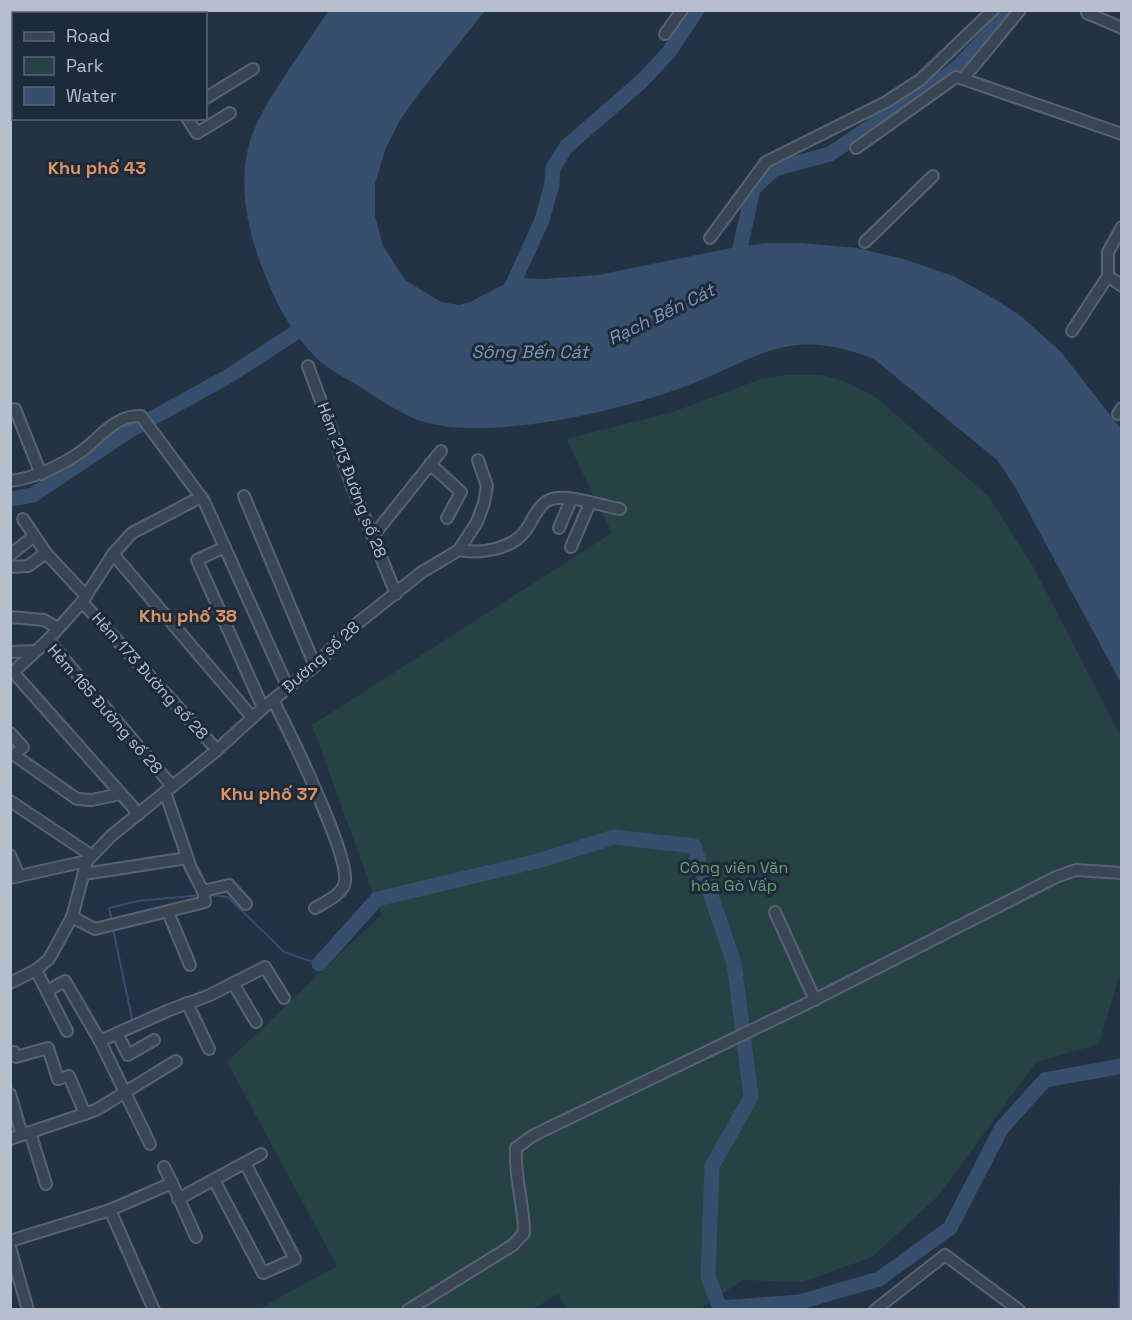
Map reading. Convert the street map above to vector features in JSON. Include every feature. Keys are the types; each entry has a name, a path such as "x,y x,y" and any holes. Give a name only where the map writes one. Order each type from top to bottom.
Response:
{"street":[{"path":"665,34 682,10"},
{"path":"710,238 757,170 766,162 876,108 920,80 993,10"},
{"path":"963,78 1020,10"},
{"path":"1087,14 1122,28"},
{"path":"207,97 253,69"},
{"path":"856,148 956,77 1122,134"},
{"path":"188,120 197,133 230,113"},
{"path":"865,242 933,176"},
{"path":"1072,331 1108,276 1108,252 1122,227"},
{"path":"1108,276 1122,286"},
{"name":"Hẻm 213 Đường số 28","path":"308,366 396,594"},
{"path":"15,409 41,474"},
{"path":"10,481 41,474 80,453 106,429 130,416 141,416 201,497 288,688"},
{"path":"373,536 441,451"},
{"name":"Đường số 28","path":"89,858 217,750 252,717 315,666 349,630 422,572 459,550 477,522 484,503 487,486 478,460"},
{"path":"430,464 461,492 447,518"},
{"path":"244,496 315,666"},
{"path":"48,640 84,599 113,554 132,533 201,497"},
{"path":"459,550 478,554 497,548 524,533 543,503 552,498 620,509"},
{"path":"559,528 571,500"},
{"path":"571,547 590,503"},
{"name":"Hẻm 173 Đường số 28","path":"23,519 84,599 217,750"},
{"path":"10,555 34,536"},
{"path":"225,547 197,560 263,708"},
{"path":"10,567 28,566 46,552"},
{"path":"113,554 252,717"},
{"path":"10,617 44,620 58,628"},
{"name":"Hẻm 165 Đường số 28","path":"11,673 48,640 168,789"},
{"path":"10,652 36,651"},
{"path":"11,673 139,814"},
{"path":"273,700 314,787 343,863 345,881 341,891 315,908"},
{"path":"10,733 23,747 12,757 77,800 92,800 120,794"},
{"path":"168,789 187,858 203,897"},
{"path":"10,801 89,858"},
{"path":"10,855 15,877 89,858"},
{"path":"10,983 36,970 49,959 72,917 89,858"},
{"path":"84,874 187,858"},
{"path":"408,1310 513,1245 524,1233 524,1212 514,1167 516,1148 534,1135 815,1000 1056,877 1076,870 1122,873"},
{"path":"72,917 95,928 168,912 230,885 246,904"},
{"path":"168,912 190,965"},
{"path":"775,912 815,1000"},
{"path":"100,1041 265,967 284,998"},
{"path":"36,970 67,1031"},
{"path":"47,991 65,981 100,1041 150,1144"},
{"path":"233,982 256,1022"},
{"path":"187,1003 209,1049"},
{"path":"117,1033 128,1055 154,1040"},
{"path":"10,1052 14,1052 16,1057 48,1048 58,1079 69,1076 85,1113"},
{"path":"10,1139 85,1113 125,1093 176,1061"},
{"path":"10,1094 46,1184"},
{"path":"178,1199 261,1154"},
{"path":"214,1180 263,1273 295,1259 245,1163"},
{"path":"164,1167 196,1237"},
{"path":"10,1241 110,1210 172,1184"},
{"path":"110,1210 154,1310"},
{"path":"11,1253 28,1310"},
{"path":"875,1310 942,1256 948,1257 1020,1310"}],"green space":[{"name":"Công viên Văn hóa Gò Vấp","path":"785,375 821,375 844,381 876,397 989,497 1034,568 1121,737 1121,970 1099,1044 1036,1062 939,1195 872,1257 802,1282 743,1280 700,1309 567,1309 558,1294 531,1310 259,1309 337,1266 227,1062 381,915 312,725 612,533 566,439 673,412 761,379"}],"water":[{"name":"Sông Bến Cát","path":"328,11 485,11 400,120 385,150 375,184 375,216 383,246 405,280 441,302 459,305 470,302 516,278 544,279 598,275 736,247 769,243 799,243 858,248 907,260 953,276 1022,317 1061,352 1121,429 1121,683 1014,485 997,460 874,359 843,349 816,345 793,345 772,350 678,389 620,407 548,422 477,428 445,426 418,420 392,407 321,362 291,326 269,284 249,224 244,182 250,141 256,126 274,92"},
{"path":"1121,1107 1122,1309 1118,1310"}],"waterway":[{"path":"508,295 542,220 552,184 553,168 566,147 642,81 669,52 697,10"},
{"path":"736,267 753,189 774,169 830,154 956,69 1012,10"},
{"path":"10,499 33,495 129,431 227,377 312,322"},
{"path":"319,964 377,899 538,861 614,837 694,846 734,963 751,1097 712,1166 708,1277 720,1308 800,1302 879,1279 950,1228 1001,1129 1045,1080 1122,1066"},
{"path":"112,920 109,908 138,901 201,895"},
{"path":"210,895 228,897 284,952 319,964"},
{"path":"113,929 133,1023"}],"district":[{"name":"Khu phố 43","path":"97,167"},
{"name":"Khu phố 38","path":"188,615"},
{"name":"Khu phố 37","path":"269,793"}],"water label":[{"name":"Rạch Bến Cát","path":"661,314"}]}
